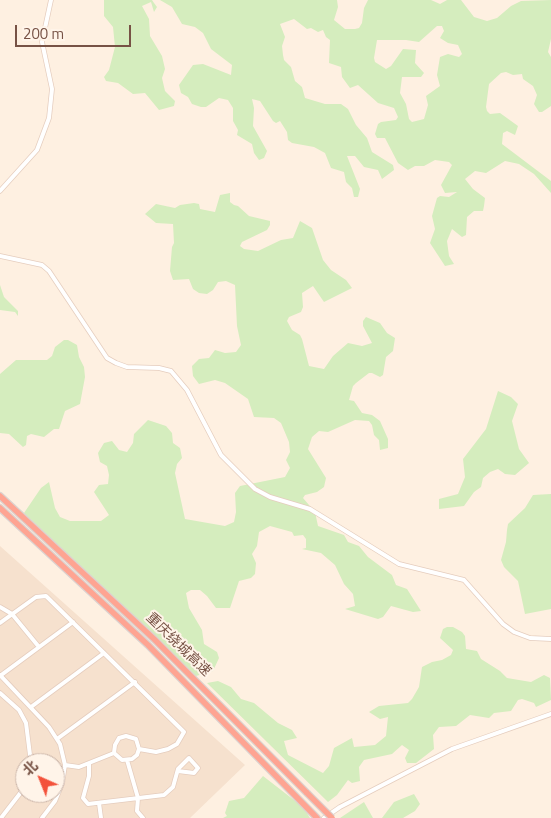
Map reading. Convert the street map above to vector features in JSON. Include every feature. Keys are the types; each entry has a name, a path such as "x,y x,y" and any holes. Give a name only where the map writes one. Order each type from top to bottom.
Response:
{"highway":[{"name":"重庆绕城高速","path":"0,496 154,639 332,818"},
{"name":"重庆绕城高速","path":"0,508 148,645 317,818"}],"street":[{"path":"0,191 37,150 49,118 52,89 42,42 51,0"},
{"path":"0,256 42,265 49,271 107,358 116,364 160,368 171,372 187,390 221,455 256,489 270,497 310,509 399,564 464,580 503,624 514,632 530,638 551,639"},
{"path":"0,622 42,595 46,596 184,732 177,744 168,749 156,752 139,750"},
{"path":"0,607 12,614 39,647"},
{"path":"61,753 57,739 31,707 0,675 73,622"},
{"path":"31,707 104,653"},
{"path":"57,739 135,682"},
{"path":"0,693 19,710 26,723 30,753"},
{"path":"324,818 340,807 452,749 551,714"},
{"path":"126,736 136,739 139,750 137,756 122,760 114,753 117,740 126,736"},
{"path":"65,765 79,766 114,753"},
{"path":"89,763 89,776 82,798 88,804 164,795 173,787 178,771 189,758 198,768 194,773 178,771"},
{"path":"127,760 138,798 137,811 143,818"},
{"path":"1,818 15,800"},
{"path":"42,818 53,803"},
{"path":"99,803 101,818"}],"shaded area":[{"path":"0,546 245,765 190,818 0,818"}],"green space":[{"path":"104,0 152,0 157,7 154,12 151,2 142,6 149,19 150,36 162,56 165,69 162,78 165,91 175,101 174,106 159,110 145,93 133,94 118,83 106,81 104,77 109,70 115,47 113,27 104,16"},
{"path":"160,0 337,0 338,7 334,20 345,29 355,29 359,28 362,23 364,8 368,0 431,0 440,4 447,0 461,0 474,17 487,21 497,18 511,6 521,1 551,0 551,39 548,52 551,57 551,106 539,112 534,104 537,95 533,86 523,79 522,74 513,75 506,72 501,73 489,84 486,107 490,114 500,113 518,126 515,135 507,131 503,133 502,144 551,181 551,193 534,174 519,164 505,161 486,173 475,171 465,179 473,189 485,198 483,211 474,211 467,217 466,235 462,237 452,229 447,241 449,256 454,264 445,266 430,243 435,229 432,216 437,198 440,196 449,197 457,192 445,193 441,185 452,165 449,162 435,160 424,166 415,166 408,170 398,163 385,138 377,138 375,134 378,124 381,122 396,120 398,117 394,108 378,103 358,85 350,88 342,77 341,67 329,63 330,40 326,37 323,30 318,32 311,28 307,29 294,19 280,24 285,37 282,46 284,60 291,67 295,81 302,87 305,98 325,104 341,104 348,109 356,125 367,138 372,152 393,165 394,170 382,179 378,170 364,167 355,156 347,156 360,189 358,197 354,197 352,188 346,182 344,172 331,168 325,153 314,147 292,143 288,140 287,132 280,121 276,123 273,121 260,101 252,99 254,108 253,126 267,151 264,158 259,160 254,153 252,144 237,135 238,130 233,121 233,108 228,100 219,98 206,107 201,107 192,104 188,97 181,93 179,85 193,65 203,64 231,75 232,65 211,49 203,33 195,27 182,24 172,7","holes":["437,26 442,26 444,31 440,38 448,43 458,45 462,54 459,57 448,54 440,57 437,75 440,86 426,96 428,105 424,119 412,122 409,119 406,104 400,93 402,77 421,77 424,73 415,63 416,50 403,49 391,66 386,69 375,62 377,40 419,42"]},
{"path":"230,193 230,202 238,206 249,216 270,221 267,230 242,242 240,246 244,249 258,251 281,240 293,238 300,221 312,228 323,260 331,270 346,280 352,288 324,302 313,286 302,293 303,307 301,312 289,317 287,321 292,330 300,335 302,339 309,366 324,369 333,356 348,343 362,346 372,343 363,326 363,321 366,317 380,323 387,333 395,338 393,351 386,357 383,375 380,377 369,373 353,386 349,400 354,401 362,413 372,415 380,421 388,439 388,448 380,450 379,440 374,435 369,421 355,420 328,432 319,431 312,437 308,449 326,478 324,487 317,492 305,495 303,498 315,512 318,526 344,535 348,542 359,546 368,557 392,575 396,585 407,589 421,611 413,612 391,606 383,617 378,619 345,609 355,606 353,594 344,584 335,565 321,553 302,549 306,548 306,539 303,535 294,536 292,532 270,526 259,532 257,546 252,554 256,563 255,574 251,578 239,581 230,608 216,608 200,590 191,590 186,593 189,608 202,630 204,644 217,652 219,658 213,671 196,676 24,513 41,488 49,482 55,508 60,517 70,521 101,521 109,515 94,492 99,485 108,484 109,475 107,466 100,462 98,453 104,443 112,441 119,450 127,452 133,443 134,434 148,420 166,426 172,433 173,443 180,448 182,458 177,464 175,473 185,519 225,526 234,522 236,512 235,493 240,486 285,477 290,468 286,460 290,452 289,442 281,423 274,418 254,417 248,399 225,383 215,380 199,384 193,376 192,366 199,359 209,358 215,350 225,353 236,352 241,345 237,326 235,285 226,281 218,282 213,290 207,294 199,293 193,289 189,279 173,280 170,271 174,243 173,224 156,223 145,214 156,204 175,208 180,205 194,203 199,204 200,209 215,212 220,195"},
{"path":"0,285 4,297 18,311 18,316 15,312 0,310"},
{"path":"64,340 77,345 79,357 84,367 85,377 80,404 65,411 59,429 54,429 44,437 31,434 27,436 26,445 23,447 9,434 0,433 0,374 16,360 47,360 52,356 55,347"},
{"path":"498,391 511,397 518,404 512,421 519,449 529,463 515,475 505,474 498,469 490,472 483,478 481,487 474,492 464,506 439,509 439,499 458,494 465,477 463,459 486,429"},
{"path":"551,494 551,609 525,614 518,581 504,567 501,560 508,524 525,508 533,495"},
{"path":"453,627 462,632 465,636 466,649 477,651 481,659 500,671 507,678 531,682 544,675 550,678 551,700 536,707 534,703 522,699 518,700 511,711 494,713 489,718 470,715 456,726 439,727 433,735 434,749 416,763 407,763 405,758 409,750 402,745 392,754 364,760 359,767 360,781 352,783 348,780 337,795 328,802 207,683 218,681 231,687 241,699 254,703 278,723 292,730 297,738 284,741 288,755 323,773 329,766 334,748 352,738 354,747 375,745 386,736 388,717 380,719 369,712 379,706 408,703 412,699 419,687 422,667 451,655 453,650 440,638 443,629"},
{"path":"263,776 303,807 310,818 223,818 227,816 225,813 229,801 244,798"},
{"path":"414,794 420,804 415,811 403,818 382,818 394,802"},
{"path":"364,802 373,818 340,818"}]}
